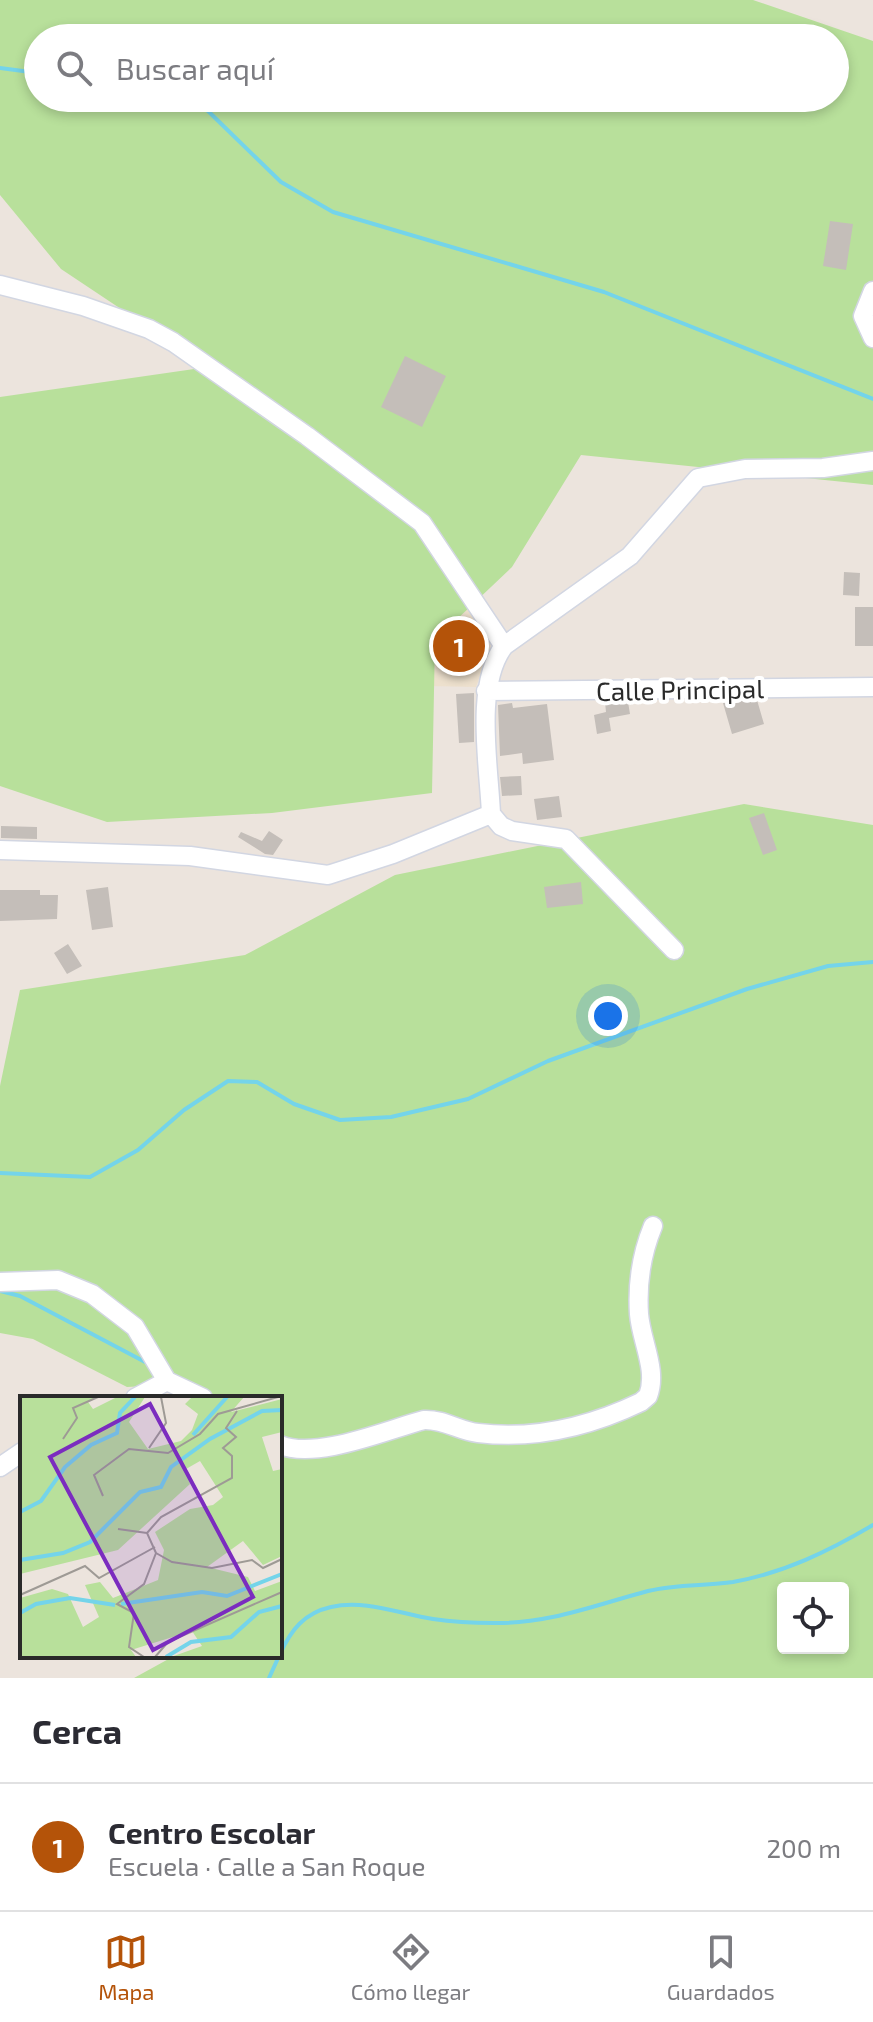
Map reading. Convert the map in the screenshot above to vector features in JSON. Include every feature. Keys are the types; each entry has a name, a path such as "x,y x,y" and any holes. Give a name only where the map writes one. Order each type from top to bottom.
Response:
{"street":[{"path":"0,285 83,306 149,329 173,342 307,436 422,523 504,646"},
{"path":"873,291 863,316 873,338"},
{"path":"674,950 566,839 512,831 501,826 491,814 486,691 492,665 504,646 630,556 698,478 745,469 823,468 873,461"},
{"name":"Calle Principal","path":"486,691 873,687"},
{"path":"0,850 190,856 328,875 393,854 491,814"},
{"path":"282,1446 295,1449 328,1446 435,1420 474,1433 535,1436 635,1404 648,1396 651,1375 639,1316 639,1273 653,1226"},
{"path":"0,1282 58,1280 92,1294 120,1312 135,1327 167,1381 199,1396"},
{"path":"139,1396 167,1381"},
{"path":"0,1467 20,1453"}],"shaded area":[{"path":"432,603 465,605 473,613 489,649 476,687 428,686"}],"green space":[{"path":"0,0 753,0 823,24 24,24 24,112 849,112 849,33 873,41 873,485 581,455 512,567 435,640 432,793 272,813 107,822 0,786 0,397 208,367 61,269 0,195"},
{"path":"744,804 873,825 873,1678 134,1678 170,1658 282,1658 282,1396 185,1396 183,1384 127,1387 33,1339 0,1333 0,1086 20,990 245,955 395,875"}],"building":[{"path":"830,221 853,224 846,270 823,266"},
{"path":"405,356 446,376 422,427 381,407"},
{"path":"844,572 860,573 859,596 843,595"},
{"path":"855,607 873,607 873,646 855,646"},
{"path":"474,693 474,742 459,743 456,694"},
{"path":"757,700 764,724 732,734 723,703"},
{"path":"605,702 628,702 630,714 609,718 611,731 597,734 594,715 606,712"},
{"path":"512,703 513,708 547,704 554,760 523,764 522,753 500,756 498,705"},
{"path":"521,776 522,795 502,796 500,777"},
{"path":"559,796 562,817 537,820 534,799"},
{"path":"764,813 777,850 763,855 749,818"},
{"path":"1,826 37,827 37,839 1,838"},
{"path":"269,831 283,840 273,855 265,854 238,837 241,832 262,841"},
{"path":"581,882 583,904 547,908 544,887"},
{"path":"108,887 113,927 92,930 86,890"},
{"path":"0,890 40,890 40,895 58,895 57,919 0,921"},
{"path":"68,944 82,966 67,974 54,953"}],"waterway":[{"path":"0,68 24,71"},
{"path":"209,112 281,182 333,212 604,292 873,399"},
{"path":"0,1173 90,1177 138,1150 184,1110 228,1081 257,1082 294,1104 340,1120 391,1117 468,1099 548,1061 747,989 828,966 873,962"},
{"path":"0,1291 20,1296 147,1363"},
{"path":"282,1650 306,1618 331,1607 370,1606 463,1622 534,1620 572,1613 648,1591 733,1582 770,1573 823,1552 873,1525"},
{"path":"269,1678 278,1658"}],"place":[{"name":"Centro Escolar","path":"459,646"}]}
